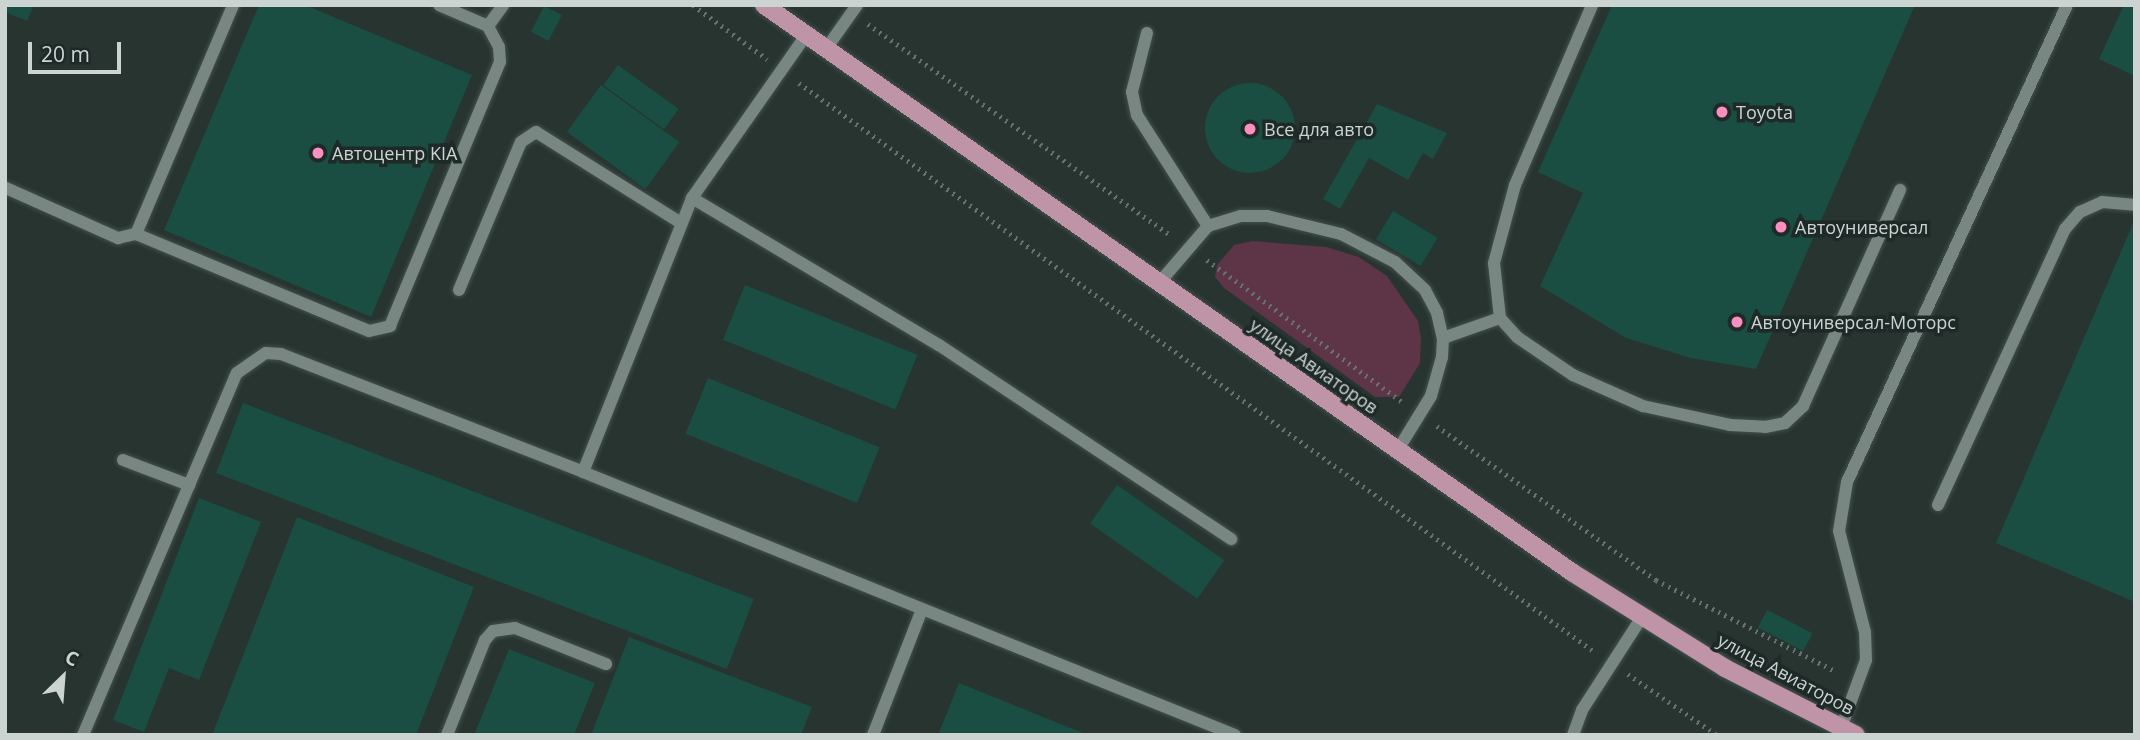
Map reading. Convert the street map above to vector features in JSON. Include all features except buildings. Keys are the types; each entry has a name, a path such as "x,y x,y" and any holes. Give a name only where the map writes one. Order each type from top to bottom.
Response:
{"main road":[{"name":"улица Авиаторов","path":"764,5 1397,451 1642,617 1726,668 1848,731"}],"lane":[{"path":"136,234 233,5"},
{"path":"6,188 118,238 136,234 369,331 381,331 397,315 500,62 499,47 488,26 439,5"},
{"path":"488,26 503,5"},
{"path":"1592,5 1515,185 1494,264 1500,318 1517,337 1573,375 1643,406 1730,425 1765,427 1785,423 1803,406 1900,190"},
{"path":"1848,731 1866,660 1865,632 1839,531 1847,482 2067,5"},
{"path":"826,49 854,9"},
{"path":"1147,33 1132,92 1137,115 1208,226"},
{"path":"583,472 692,198 806,35"},
{"path":"459,290 521,142 536,132 681,223"},
{"path":"692,198 939,345 1231,539"},
{"path":"1938,505 2065,229 2080,212 2102,202 2135,205"},
{"path":"1158,283 1208,226 1241,216 1267,216 1366,244 1395,262 1425,290 1437,313 1443,338 1438,374 1421,414 1397,451"},
{"path":"1443,338 1500,318"},
{"path":"83,735 237,373 266,354 281,354 583,472 1236,735"},
{"path":"124,460 189,485"},
{"path":"873,735 922,609"},
{"path":"1573,735 1582,710 1642,617"},
{"path":"447,735 485,640 493,631 515,628 606,664"}],"path":[{"path":"693,5 1612,663 1717,735"},
{"path":"854,9 1656,580 1835,671"}],"shaded area":[{"path":"1253,241 1326,247 1359,257 1387,276 1418,321 1421,338 1420,363 1399,397 1375,397 1224,288 1215,277 1217,265 1234,245"}],"place":[{"name":"Toyota","path":"1722,112"},
{"name":"Все для авто","path":"1250,129"},
{"name":"Автоцентр KIA","path":"318,153"},
{"name":"Автоуниверсал","path":"1781,227"},
{"name":"Автоуниверсал-Моторс","path":"1737,322"}]}
